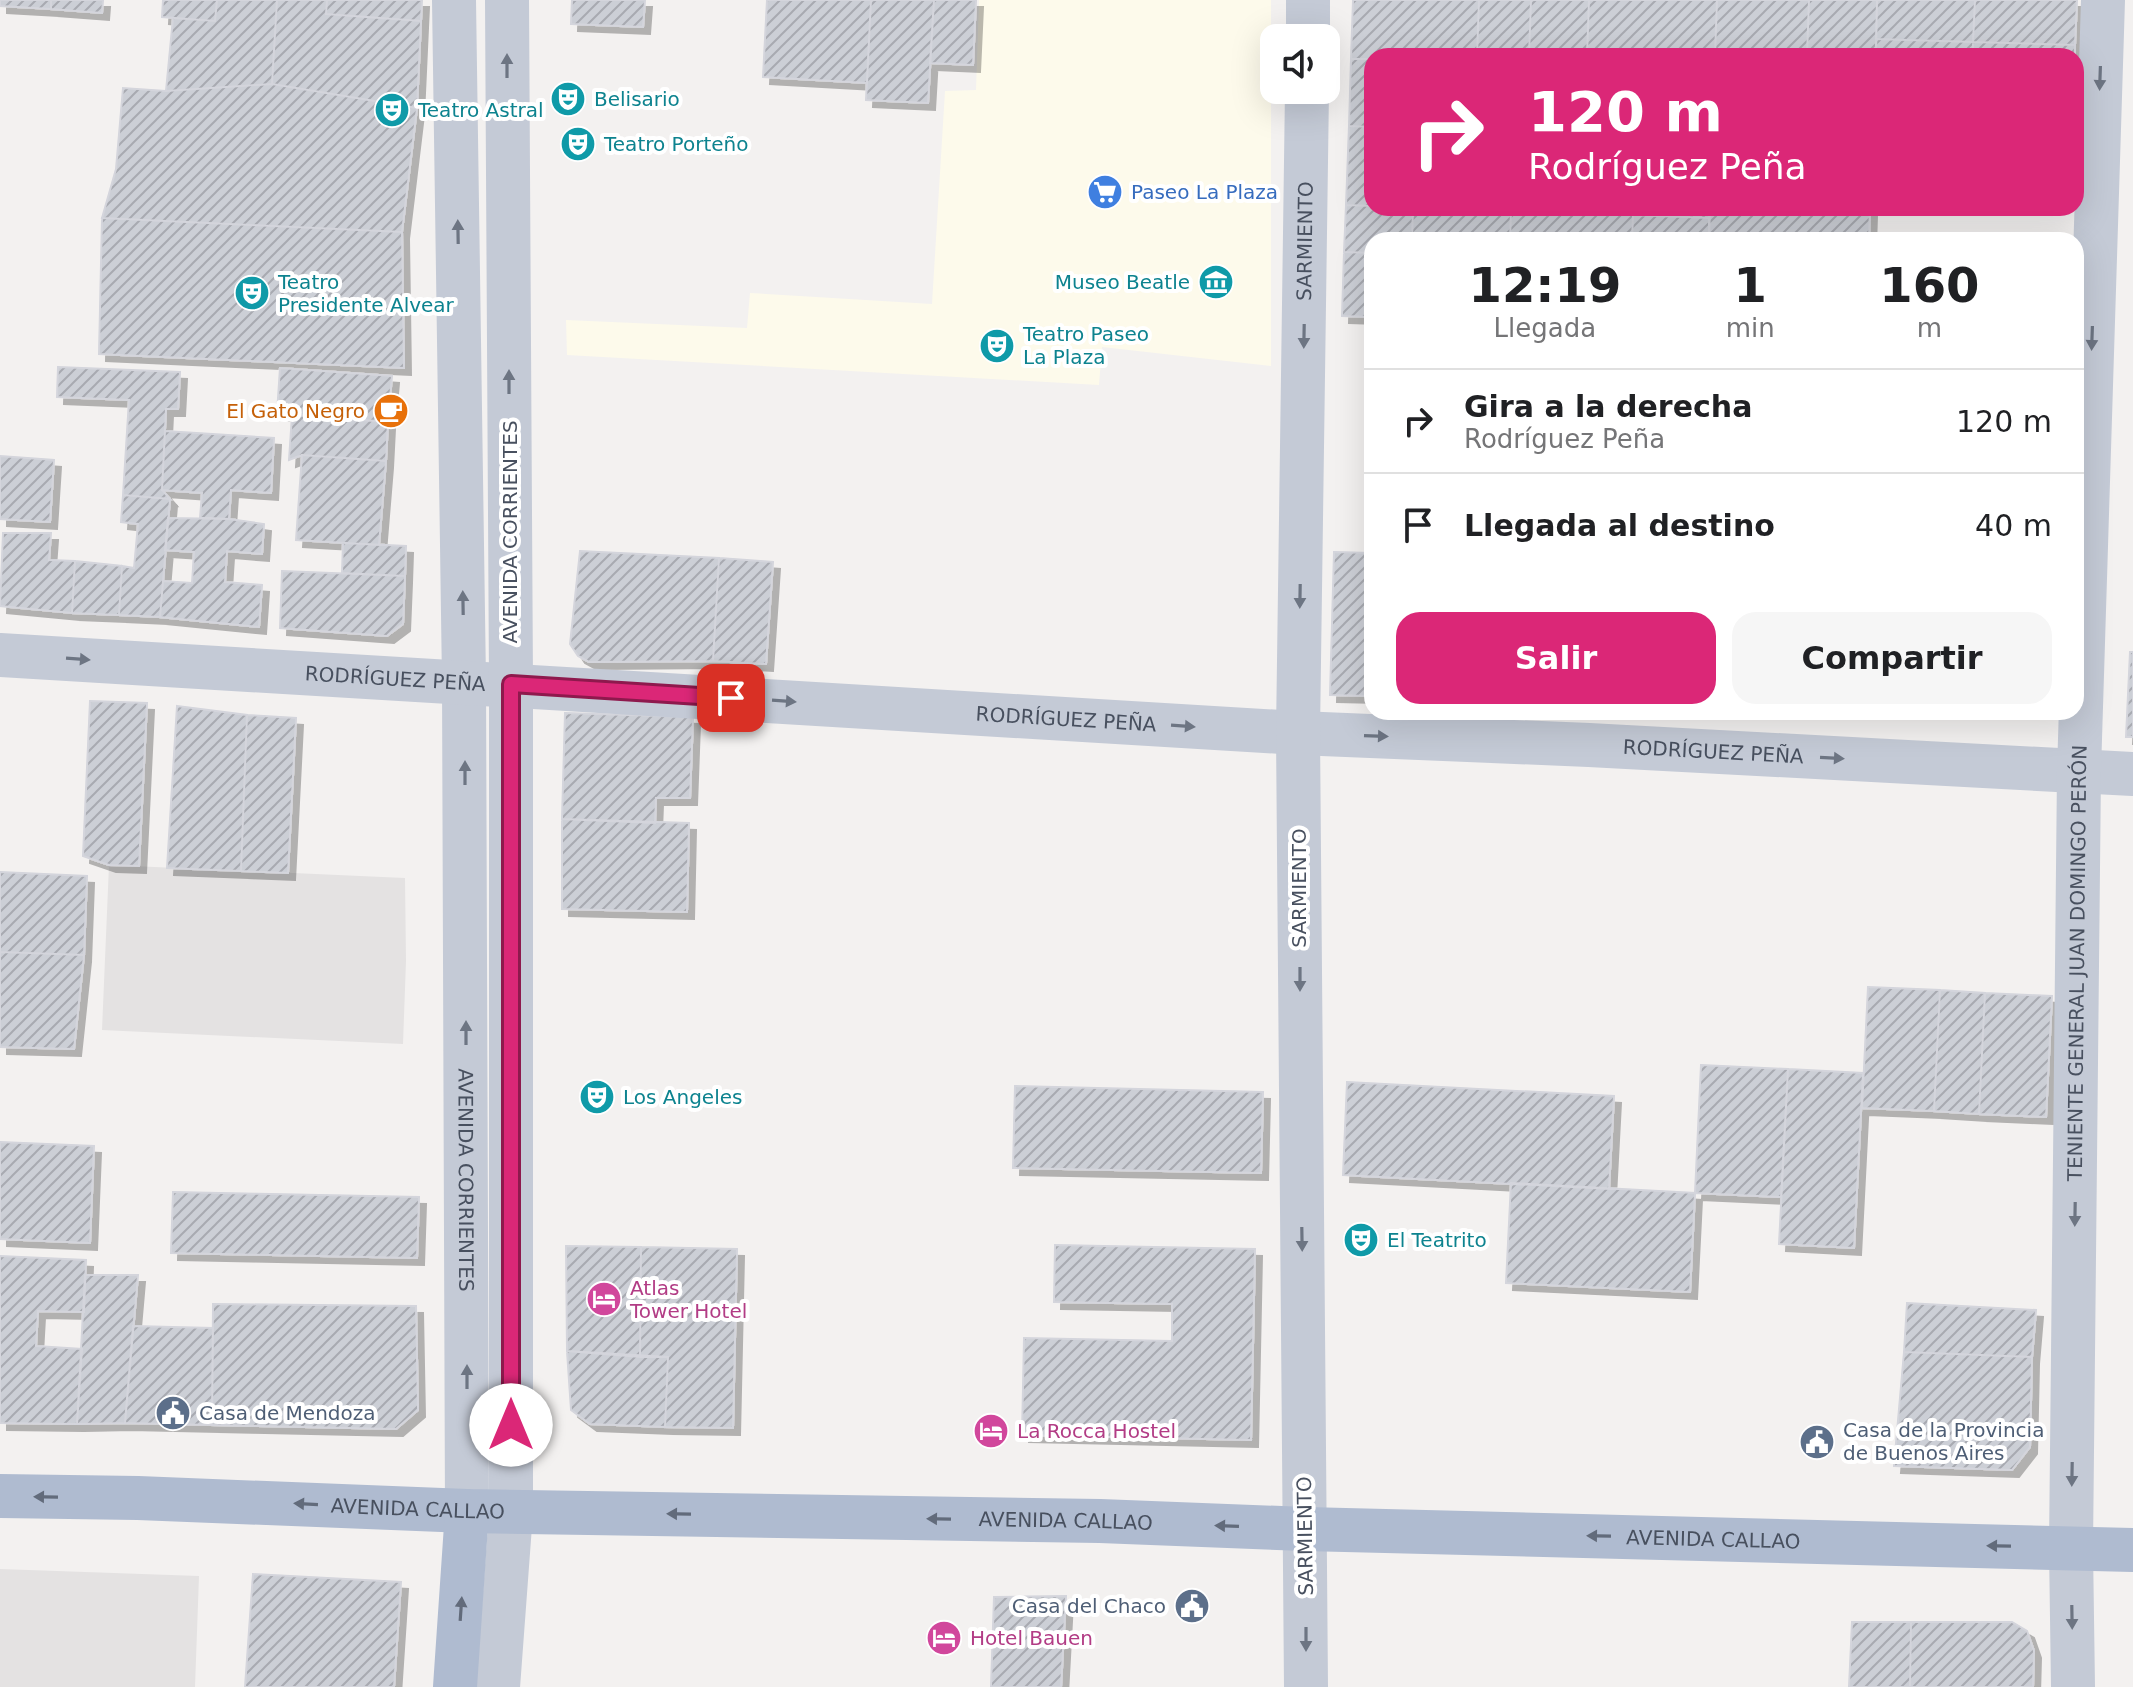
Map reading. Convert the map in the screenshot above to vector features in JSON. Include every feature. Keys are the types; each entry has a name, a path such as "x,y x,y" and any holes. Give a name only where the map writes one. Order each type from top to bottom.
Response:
{"main road":[{"name":"AVENIDA CALLAO","path":"0,1496 152,1498 467,1511 1100,1521 2133,1550"},
{"name":"AVENIDA CORRIENTES","path":"455,1687 467,1511"}],"street":[{"name":"AVENIDA CORRIENTES","path":"454,0 464,681 467,1511"},
{"name":"AVENIDA CORRIENTES","path":"498,1687 511,1512 507,0"},
{"path":"1308,0 1308,24"},
{"name":"TENIENTE GENERAL JUAN DOMINGO PERÓN","path":"2084,610 2103,0"},
{"name":"SARMIENTO","path":"1306,1687 1298,733 1307,104"},
{"name":"RODRÍGUEZ PEÑA","path":"0,655 1298,733 2133,774"},
{"name":"TENIENTE GENERAL JUAN DOMINGO PERÓN","path":"2073,1687 2071,1548 2081,720"}],"shaded area":[{"name":"Paseo La Plaza","path":"979,0 1271,0 1271,24 1260,24 1260,104 1271,104 1271,366 1102,347 1099,385 567,355 566,320 747,328 750,293 932,304 945,91 976,90"},
{"path":"109,865 405,878 403,1044 102,1030"},
{"path":"0,1569 199,1576 195,1687 0,1687"}],"building":[{"path":"0,0 51,0 51,9 0,6"},
{"path":"51,0 103,0 102,13 51,9"},
{"path":"163,0 217,0 215,21 162,17"},
{"path":"217,0 277,0 272,84 166,91 173,18 215,21"},
{"path":"277,0 327,0 326,14 421,21 417,108 272,84"},
{"path":"327,0 422,0 421,21 326,14"},
{"path":"572,0 645,0 643,27 571,24"},
{"path":"767,0 871,0 867,83 763,77"},
{"path":"871,0 934,0 928,103 866,100"},
{"path":"934,0 976,0 973,65 930,63"},
{"path":"1353,0 1479,0 1477,48 1364,48 1364,59 1351,59"},
{"path":"1479,0 1531,0 1529,48 1477,48"},
{"path":"1531,0 1589,0 1587,48 1529,48"},
{"path":"1589,0 1717,0 1715,48 1587,48"},
{"path":"1717,0 1809,0 1807,48 1715,48"},
{"path":"1809,0 1877,0 1876,48 1807,48"},
{"path":"1877,0 1975,0 1973,42 1876,39"},
{"path":"1975,0 2077,0 2075,45 1973,42"},
{"path":"1876,39 1973,42 1973,48 1876,48"},
{"path":"1973,42 2075,45 2075,48 1973,48"},
{"path":"1351,59 1364,59 1364,127 1349,126"},
{"path":"272,84 417,108 402,232 102,218 116,169 123,88 166,91"},
{"path":"1349,126 1364,127 1364,206 1346,205"},
{"path":"1346,205 1364,206 1364,216 1413,216 1412,232 1364,232 1364,253 1344,252"},
{"path":"1413,216 1511,216 1510,232 1412,232"},
{"path":"1511,216 1633,216 1632,232 1510,232"},
{"path":"1633,216 1709,218 1709,232 1632,232"},
{"path":"1658,216 1709,216 1709,218"},
{"path":"1710,216 1870,216 1869,232 1709,232"},
{"name":"Teatro Presidente Alvear","path":"102,218 402,232 404,368 99,354"},
{"path":"1344,252 1364,253 1364,317 1342,316"},
{"path":"58,367 180,372 178,409 166,409 162,490 170,499 123,495 129,400 57,397"},
{"path":"280,368 392,376 388,422 277,413"},
{"path":"292,415 388,422 386,461 302,455 289,460"},
{"path":"165,431 274,438 271,493 231,490 229,519 200,518 202,493 162,490"},
{"path":"302,455 386,461 379,545 296,540"},
{"path":"0,456 54,460 50,522 0,519"},
{"path":"123,495 170,499 160,617 119,615 122,566 134,568 138,524 121,522"},
{"path":"168,518 229,519 264,524 262,554 227,551 225,582 262,585 259,627 160,617 163,581 192,583 194,552 165,550"},
{"path":"3,533 51,533 49,560 75,561 72,613 0,606"},
{"path":"343,543 406,546 405,576 342,573"},
{"path":"580,551 719,558 713,661 589,662 578,656 570,644"},
{"path":"1334,552 1364,553 1364,696 1330,695"},
{"path":"719,558 773,562 766,664 713,661"},
{"path":"75,561 122,566 119,615 72,613"},
{"path":"282,571 405,576 403,624 387,636 280,628"},
{"path":"2130,652 2133,652 2133,737 2126,737"},
{"path":"90,701 147,703 139,866 109,865 83,856"},
{"path":"177,706 247,715 241,871 167,868"},
{"path":"565,713 693,717 690,798 656,798 655,823 562,819"},
{"path":"247,715 296,718 288,873 241,871"},
{"path":"562,819 689,823 687,912 562,909"},
{"path":"0,872 87,876 84,955 0,952"},
{"path":"0,952 84,955 74,1049 0,1047"},
{"path":"1868,987 1940,990 1934,1111 1862,1108"},
{"path":"1940,990 1985,993 1979,1114 1934,1111"},
{"path":"1985,993 2052,996 2046,1117 1979,1114"},
{"path":"1701,1065 1788,1069 1781,1197 1695,1193"},
{"path":"1788,1069 1863,1073 1854,1248 1779,1244"},
{"path":"1347,1082 1614,1096 1609,1189 1343,1175"},
{"path":"1015,1086 1263,1092 1261,1173 1013,1168"},
{"path":"0,1142 94,1146 90,1243 0,1239"},
{"path":"1511,1183 1695,1193 1690,1292 1506,1283"},
{"path":"173,1192 419,1197 417,1258 171,1253"},
{"path":"1055,1245 1255,1249 1251,1440 1022,1435 1024,1338 1172,1341 1172,1304 1054,1302"},
{"name":"Atlas Tower Hotel","path":"566,1246 641,1247 640,1357 567,1351"},
{"path":"641,1247 737,1249 733,1428 665,1427 668,1357 640,1357"},
{"path":"0,1256 86,1260 84,1312 38,1311 36,1346 82,1349 77,1424 0,1423"},
{"path":"85,1275 138,1275 125,1423 77,1424"},
{"path":"1907,1303 2036,1310 2032,1357 1904,1352"},
{"path":"213,1304 416,1306 418,1410 396,1429 212,1425"},
{"path":"133,1326 213,1328 212,1425 125,1423"},
{"path":"567,1351 668,1357 665,1427 590,1424 571,1410"},
{"path":"1904,1352 2032,1357 2030,1447 2012,1470 1894,1466"},
{"path":"253,1574 401,1582 394,1687 245,1687"},
{"path":"1066,1596 1061,1687 991,1687 994,1597"},
{"path":"1852,1622 1911,1622 1910,1687 1849,1687"},
{"path":"1911,1622 2012,1622 2027,1631 2034,1651 2033,1687 1910,1687"}],"place":[{"name":"Belisario","path":"568,99"},
{"name":"Teatro Astral","path":"392,110"},
{"name":"Teatro Porteño","path":"578,144"},
{"name":"Paseo La Plaza","path":"1105,192"},
{"name":"Museo Beatle","path":"1216,282"},
{"name":"Teatro Presidente Alvear","path":"252,293"},
{"name":"Teatro Paseo La Plaza","path":"997,346"},
{"name":"El Gato Negro","path":"391,411"},
{"name":"Los Angeles","path":"597,1097"},
{"name":"El Teatrito","path":"1361,1240"},
{"name":"Atlas Tower Hotel","path":"604,1299"},
{"name":"Casa de Mendoza","path":"173,1413"},
{"name":"La Rocca Hostel","path":"991,1431"},
{"name":"Casa de la Provincia de Buenos Aires","path":"1817,1442"},
{"name":"Casa del Chaco","path":"1192,1606"},
{"name":"Hotel Bauen","path":"944,1638"}],"route":[{"path":"511,1425 511,684 731,698"}]}
